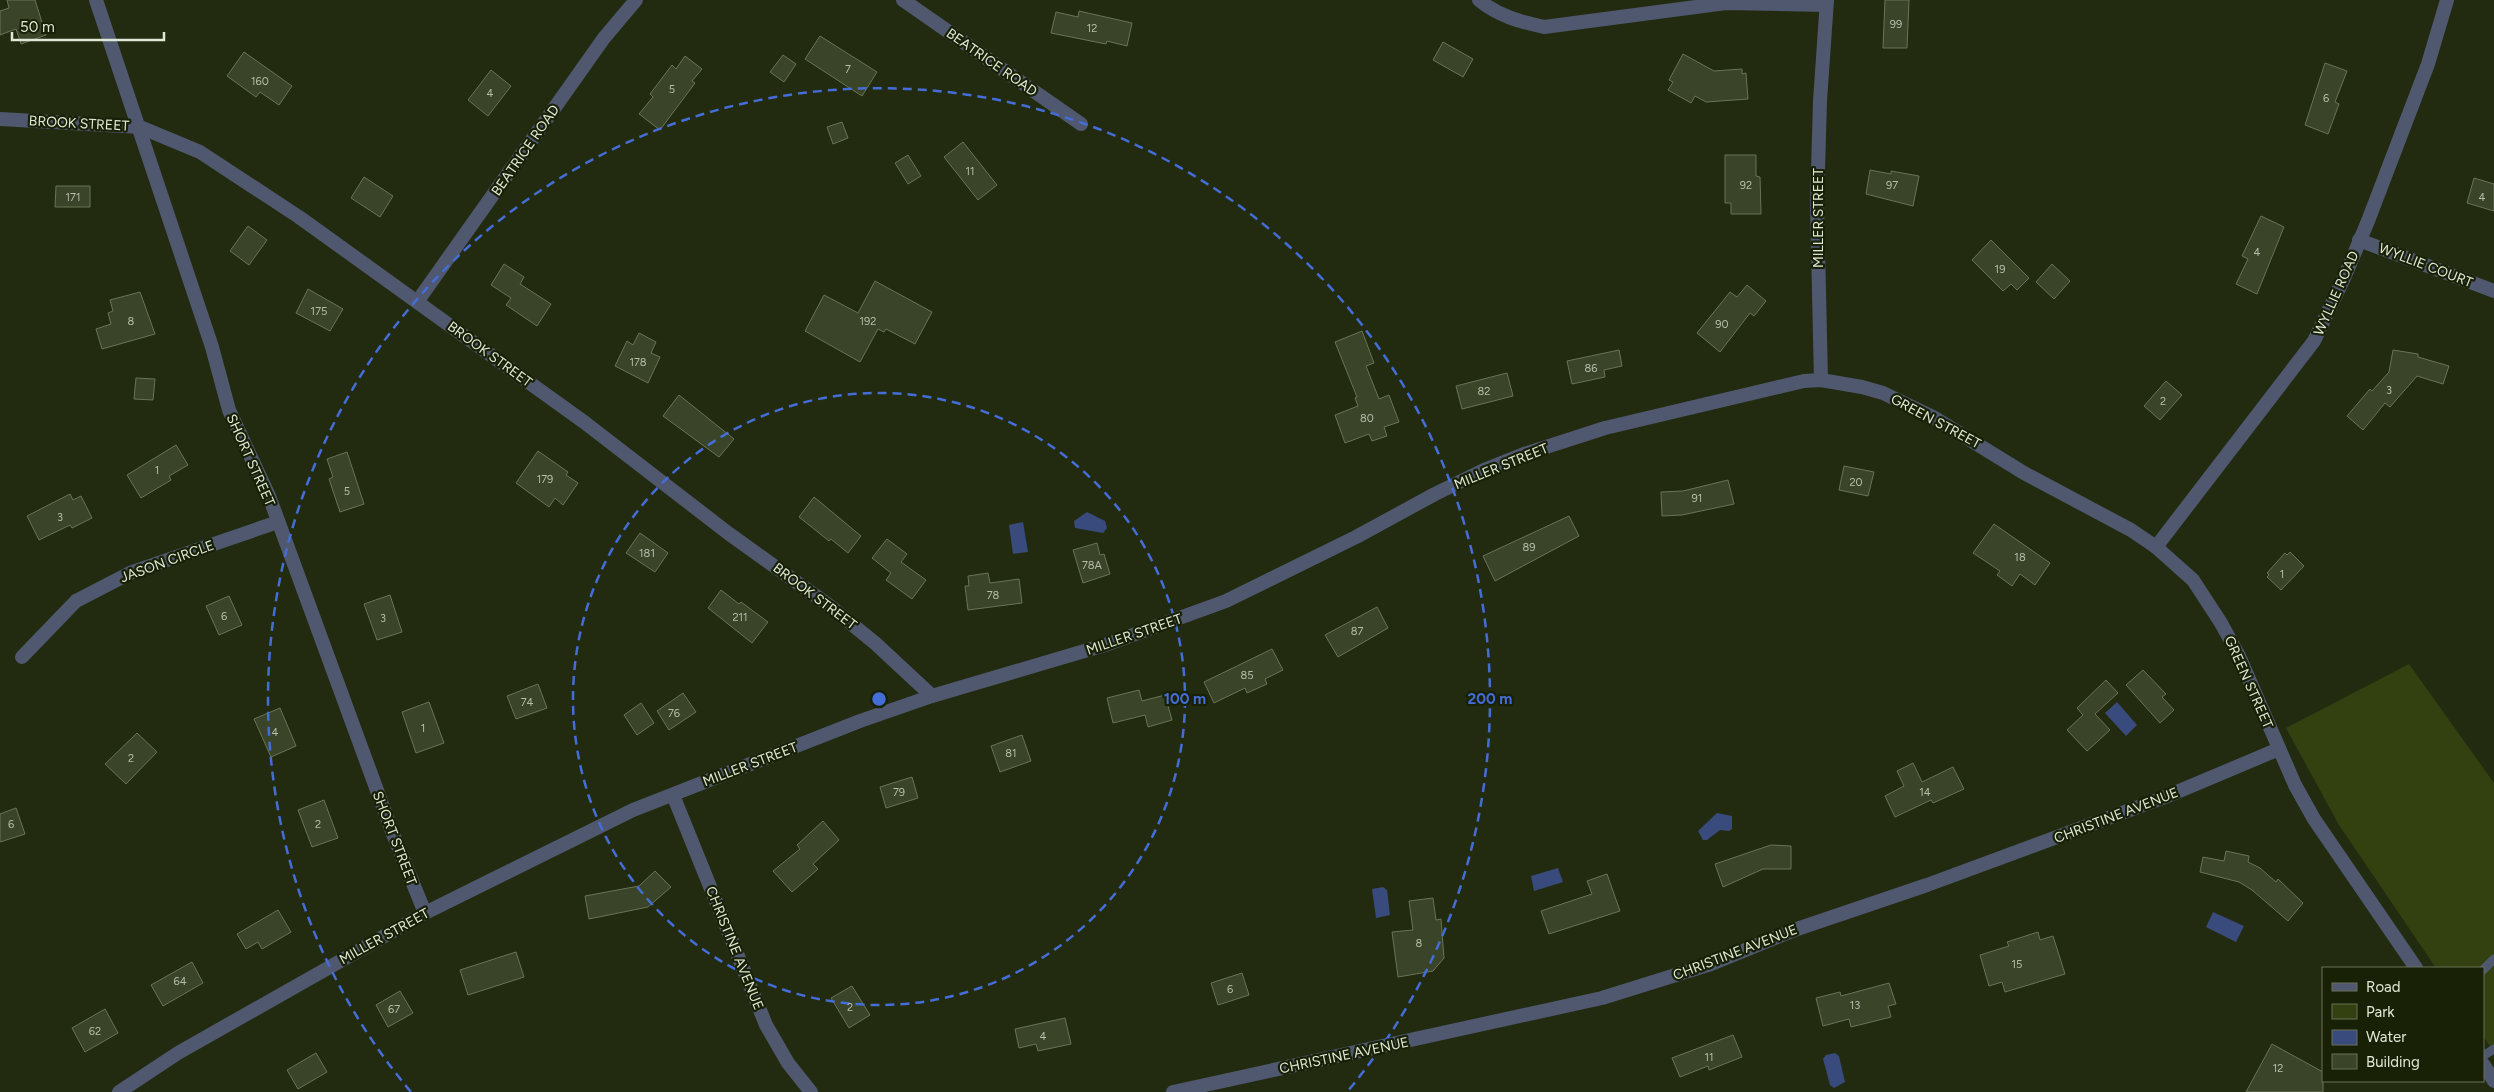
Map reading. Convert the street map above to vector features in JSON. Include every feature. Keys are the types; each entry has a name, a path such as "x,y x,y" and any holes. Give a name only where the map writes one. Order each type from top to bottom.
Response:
{"street":[{"name":"SHORT STREET","path":"96,0 140,126 212,347 229,410 269,496 393,834 424,913"},
{"name":"BEATRICE ROAD","path":"418,302 604,38 636,0"},
{"name":"BEATRICE ROAD","path":"903,0 1080,124"},
{"path":"1479,0 1500,14 1519,22 1544,27 1726,3 1827,3"},
{"name":"WYLLIE ROAD","path":"2156,547 2314,341 2344,278 2358,240 2368,221 2428,64 2447,0"},
{"name":"MILLER STREET","path":"119,1092 178,1053 424,913 633,810 860,721 932,696 1108,644 1226,601 1356,537 1435,494 1484,470 1524,454 1605,428 1804,381 1822,380 1817,205 1820,101 1827,3"},
{"name":"BROOK STREET","path":"0,119 140,126 200,152 299,217 584,422 728,533 827,604 875,642 932,696"},
{"name":"WYLLIE COURT","path":"2358,240 2494,291"},
{"name":"GREEN STREET","path":"1822,380 1883,393 1933,417 2024,473 2105,515 2156,547 2193,580 2221,623 2239,656 2295,785 2314,819 2415,967"},
{"name":"JASON CIRCLE","path":"22,657 76,601 132,572 278,522"},
{"name":"CHRISTINE AVENUE","path":"1173,1092 1602,998 1711,964 1797,929 1927,885 2165,798 2279,749"},
{"name":"CHRISTINE AVENUE","path":"673,795 766,1025 788,1064 811,1092"},
{"path":"2484,1066 2494,1081"}],"lane":[{"path":"2484,969 2494,960"}],"green space":[{"path":"2409,664 2494,783 2494,1052 2484,1037 2484,967 2435,967 2339,825 2286,728"}],"water":[{"path":"1087,512 1105,521 1107,528 1103,533 1075,528 1074,521"},
{"path":"1023,522 1028,552 1013,554 1009,525"},
{"path":"2117,702 2137,725 2126,736 2105,713"},
{"path":"1717,813 1732,816 1732,829 1729,831 1720,830 1707,840 1703,840 1698,831"},
{"path":"1558,868 1563,882 1534,891 1531,876"},
{"path":"1383,887 1387,890 1390,915 1376,918 1372,889"},
{"path":"2213,912 2244,926 2236,942 2206,927"},
{"path":"1835,1053 1839,1056 1845,1082 1834,1088 1830,1085 1823,1059 1826,1055"}],"building":[{"path":"7,0 35,0 46,35 21,44 16,29 0,35 0,11 9,8"},
{"path":"1885,0 1909,0 1907,48 1883,48"},
{"path":"1079,11 1132,23 1127,46 1107,41 1106,44 1051,33 1056,12 1078,17"},
{"path":"820,36 877,72 862,96 805,59"},
{"path":"1443,42 1473,59 1463,77 1433,60"},
{"path":"244,52 292,86 279,105 260,92 256,97 227,76"},
{"path":"1683,54 1714,71 1742,69 1742,74 1746,73 1748,99 1706,102 1695,96 1691,103 1668,90 1673,82 1669,80"},
{"path":"783,55 796,64 784,82 770,72"},
{"path":"685,56 702,69 692,81 695,83 660,130 639,114 653,97 650,94 672,65 676,69"},
{"path":"2325,63 2347,71 2335,102 2339,104 2328,134 2305,125"},
{"path":"491,70 511,86 488,116 468,100"},
{"path":"842,122 848,138 833,144 827,127"},
{"path":"963,142 997,185 978,200 944,157"},
{"path":"908,155 921,176 908,184 895,163"},
{"path":"1725,155 1756,155 1756,176 1760,177 1761,214 1731,214 1731,203 1725,203"},
{"path":"1870,170 1891,174 1891,171 1919,176 1913,206 1866,194"},
{"path":"364,177 393,196 380,217 351,198"},
{"path":"2474,178 2494,184 2494,211 2467,203"},
{"path":"56,186 90,186 90,207 55,207"},
{"path":"2261,216 2284,227 2257,294 2236,284 2248,259 2242,256"},
{"path":"248,226 267,240 249,265 230,251"},
{"path":"1991,240 2029,278 2017,290 2011,284 2003,291 1972,260"},
{"path":"504,264 524,277 520,284 551,304 537,326 506,305 511,298 491,285"},
{"path":"2052,264 2070,281 2054,299 2036,282"},
{"path":"875,281 932,312 915,344 886,329 884,332 878,329 860,362 805,331 824,295 858,313"},
{"path":"1747,285 1766,301 1754,316 1750,313 1720,352 1697,333 1730,292 1737,297"},
{"path":"308,289 343,309 330,331 296,313"},
{"path":"140,292 155,334 102,349 96,329 111,324 108,313 113,311 110,300"},
{"path":"1362,331 1374,363 1366,366 1379,399 1389,395 1399,422 1384,427 1387,436 1372,441 1369,434 1345,443 1335,415 1358,406 1355,398 1357,397 1335,342"},
{"path":"639,333 656,342 651,353 660,357 648,383 615,366 627,341 633,345"},
{"path":"1619,350 1622,366 1604,370 1605,377 1572,384 1567,361"},
{"path":"2393,350 2418,354 2418,357 2449,366 2443,384 2417,376 2390,407 2385,403 2363,430 2347,416 2370,389 2372,391 2389,372"},
{"path":"1507,373 1513,396 1462,409 1456,386"},
{"path":"136,378 155,379 153,400 134,399"},
{"path":"2166,381 2182,395 2160,420 2144,406"},
{"path":"679,395 734,439 719,457 663,416"},
{"path":"176,445 188,465 169,476 171,480 141,498 127,475"},
{"path":"538,451 568,472 566,475 578,483 563,505 555,498 549,507 516,483"},
{"path":"347,452 364,504 340,512 329,479 333,477 327,459"},
{"path":"1844,466 1874,472 1868,496 1839,490"},
{"path":"1728,480 1734,504 1682,515 1662,516 1661,492 1683,491"},
{"path":"70,494 73,500 81,496 92,518 72,528 70,525 39,540 27,516"},
{"path":"814,497 861,536 848,553 831,539 829,541 799,517"},
{"path":"1569,516 1579,536 1495,581 1483,556"},
{"path":"1994,524 2050,563 2035,585 2020,574 2012,586 1997,575 2000,571 1973,553"},
{"path":"640,533 668,553 655,572 626,553"},
{"path":"887,539 907,554 901,562 926,580 912,599 886,580 891,573 872,558"},
{"path":"1097,543 1100,555 1104,554 1110,574 1083,583 1073,550"},
{"path":"2290,552 2304,566 2281,590 2267,577 2269,575 2267,573 2285,553 2287,555"},
{"path":"988,573 990,583 1019,579 1022,603 968,610 965,586 969,586 968,576"},
{"path":"721,590 768,622 752,643 708,608"},
{"path":"390,595 402,632 377,640 364,604"},
{"path":"229,596 242,625 219,635 206,606"},
{"path":"1377,607 1388,628 1338,657 1325,635"},
{"path":"1272,649 1283,670 1265,679 1267,684 1247,693 1245,688 1214,703 1204,682"},
{"path":"2143,670 2166,694 2162,697 2174,710 2160,723 2126,685"},
{"path":"2106,680 2118,693 2095,714 2110,730 2087,751 2067,730 2083,715 2077,708"},
{"path":"538,684 547,708 516,719 507,696"},
{"path":"1139,690 1142,701 1165,695 1172,720 1148,727 1145,715 1113,723 1107,698"},
{"path":"683,693 696,712 669,730 657,711"},
{"path":"429,702 444,743 416,753 402,712"},
{"path":"641,703 654,723 637,735 624,715"},
{"path":"280,708 296,746 271,757 254,719"},
{"path":"137,733 157,752 126,784 105,764"},
{"path":"1022,735 1031,761 1000,772 991,746"},
{"path":"1913,763 1922,782 1953,767 1964,789 1933,803 1931,800 1895,817 1885,796 1904,786 1897,771"},
{"path":"912,777 918,798 886,808 880,787"},
{"path":"324,800 338,838 312,847 298,810"},
{"path":"16,808 25,834 0,842 0,814"},
{"path":"823,821 839,840 813,864 818,869 792,892 773,871 800,849 797,845"},
{"path":"1771,845 1791,846 1791,869 1763,869 1723,887 1715,864"},
{"path":"2226,851 2249,856 2248,862 2260,868 2276,882 2278,879 2303,903 2288,921 2252,890 2239,882 2200,872 2203,857 2224,861"},
{"path":"655,871 671,887 648,907 589,919 585,896 639,886"},
{"path":"1607,874 1620,911 1549,934 1541,911 1592,894 1587,881"},
{"path":"1433,898 1436,920 1441,919 1444,958 1433,971 1398,977 1392,932 1413,930 1409,901"},
{"path":"278,910 291,932 262,949 258,942 246,949 237,934"},
{"path":"2038,932 2040,940 2053,936 2065,974 2005,992 2002,982 1989,986 1980,955 2009,946 2007,942"},
{"path":"516,952 524,977 468,995 460,970"},
{"path":"192,962 203,983 163,1006 151,985"},
{"path":"1242,973 1249,995 1218,1005 1211,983"},
{"path":"1889,983 1896,1004 1888,1006 1891,1017 1851,1027 1849,1019 1823,1026 1816,998 1840,992 1841,996"},
{"path":"852,986 870,1015 849,1028 831,998"},
{"path":"400,991 413,1013 388,1027 376,1005"},
{"path":"105,1009 118,1033 85,1052 72,1028"},
{"path":"1065,1018 1071,1044 1038,1051 1036,1044 1019,1048 1015,1029"},
{"path":"1733,1035 1742,1057 1709,1070 1708,1066 1680,1077 1672,1058"},
{"path":"2272,1044 2322,1071 2323,1092 2246,1092"},
{"path":"316,1053 327,1072 298,1089 287,1070"}]}
